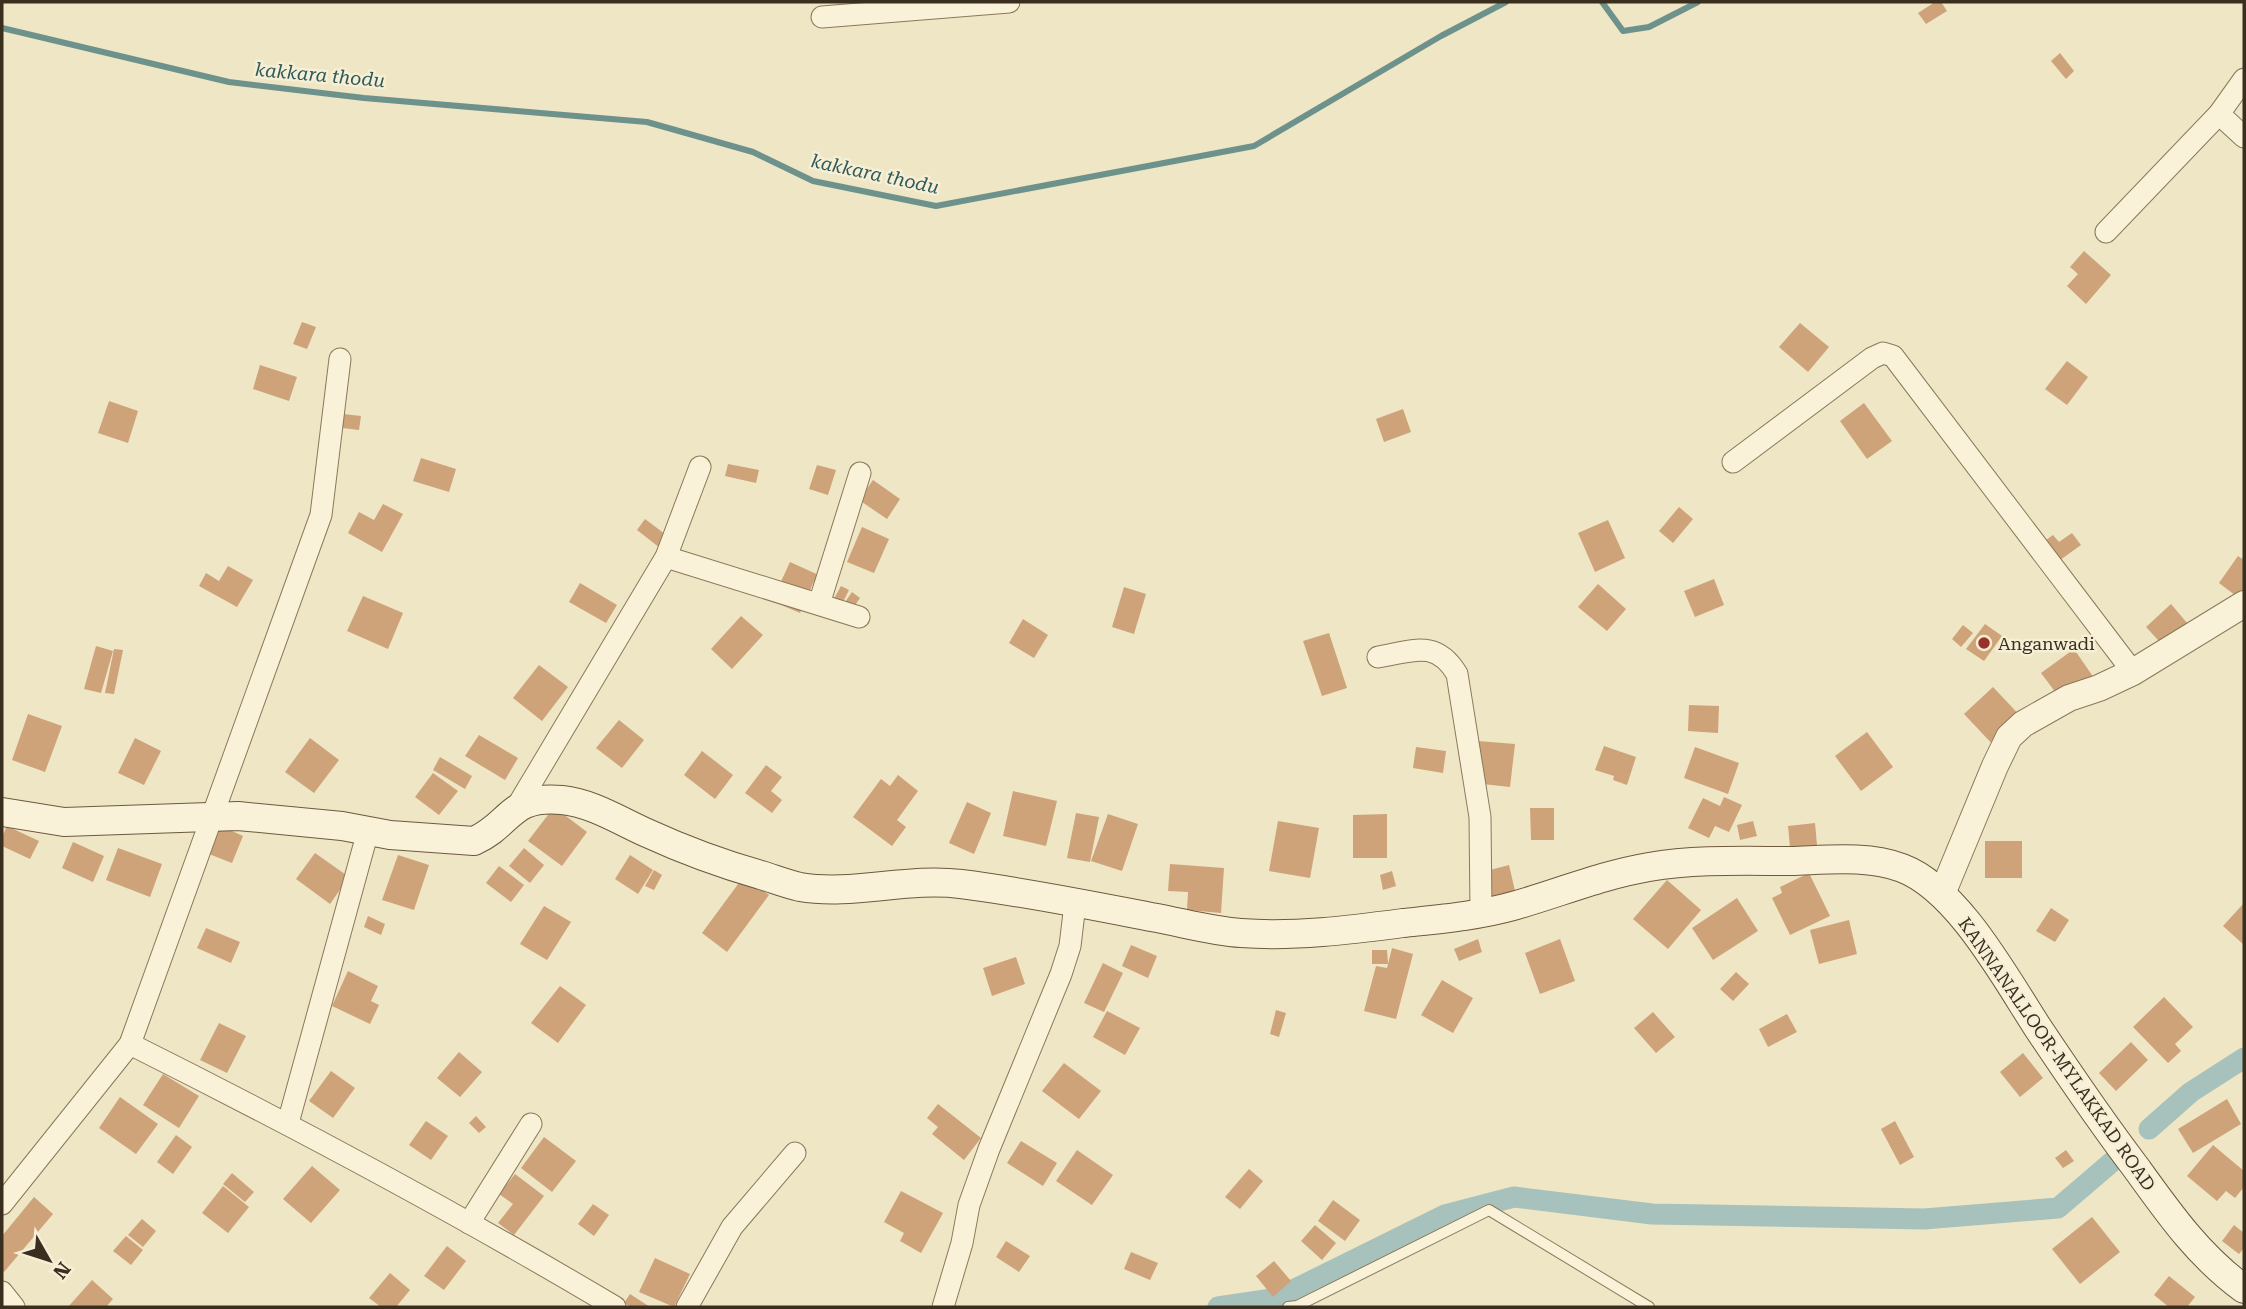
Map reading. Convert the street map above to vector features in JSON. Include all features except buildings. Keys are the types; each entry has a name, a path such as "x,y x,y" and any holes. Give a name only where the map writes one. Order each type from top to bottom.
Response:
{"main road":[{"name":"KANNANALLOOR-MYLAKKAD ROAD","path":"518,805 562,800 587,806 720,863 800,887 846,890 927,881 961,884 1155,917 1205,929 1243,933 1356,930 1481,912 1511,906 1602,876 1654,866 1710,862 1862,861 1900,867 1923,879 1942,894 1980,939 2071,1078 2183,1232 2216,1268 2244,1289"},
{"path":"2,812 64,822 238,816 390,835 474,841 487,835 518,805"}],"street":[{"path":"822,17 1009,2"},
{"path":"2106,232 2220,114 2244,79"},
{"path":"2220,114 2244,136"},
{"path":"1733,462 1872,358 1883,353 1893,356 2133,672"},
{"path":"2,1204 130,1044 321,515 340,359"},
{"path":"518,805 666,557 700,467"},
{"path":"819,604 860,473"},
{"path":"666,557 859,617"},
{"path":"1942,894 2009,737 2044,711 2133,672 2244,604"},
{"path":"1378,657 1426,649 1437,651 1449,661 1457,674 1480,817 1481,912"},
{"path":"288,1123 368,831"},
{"path":"943,1307 962,1243 969,1205 989,1149 1061,974 1070,946 1075,904"},
{"path":"130,1044 288,1123 615,1307"},
{"path":"469,1223 531,1124"},
{"path":"687,1307 732,1227 795,1153"},
{"path":"2,1292 14,1307"},
{"path":"2241,1307 2244,1297"}],"lane":[{"path":"1288,1307 1297,1306 1489,1210 1649,1307"}],"waterway":[{"name":"kakkara thodu","path":"2,28 229,82 364,98 647,122 753,152 813,181 936,206 1254,146 1441,36 1506,2"},
{"name":"kakkara thodu","path":"1602,2 1623,31 1649,27 1698,2"},
{"path":"2149,1129 2191,1092 2244,1058"},
{"path":"1218,1307 1277,1298 1445,1215 1514,1197 1652,1214 1924,1219 2058,1208 2113,1161"}],"place":[{"name":"Anganwadi","path":"1984,643"}]}
